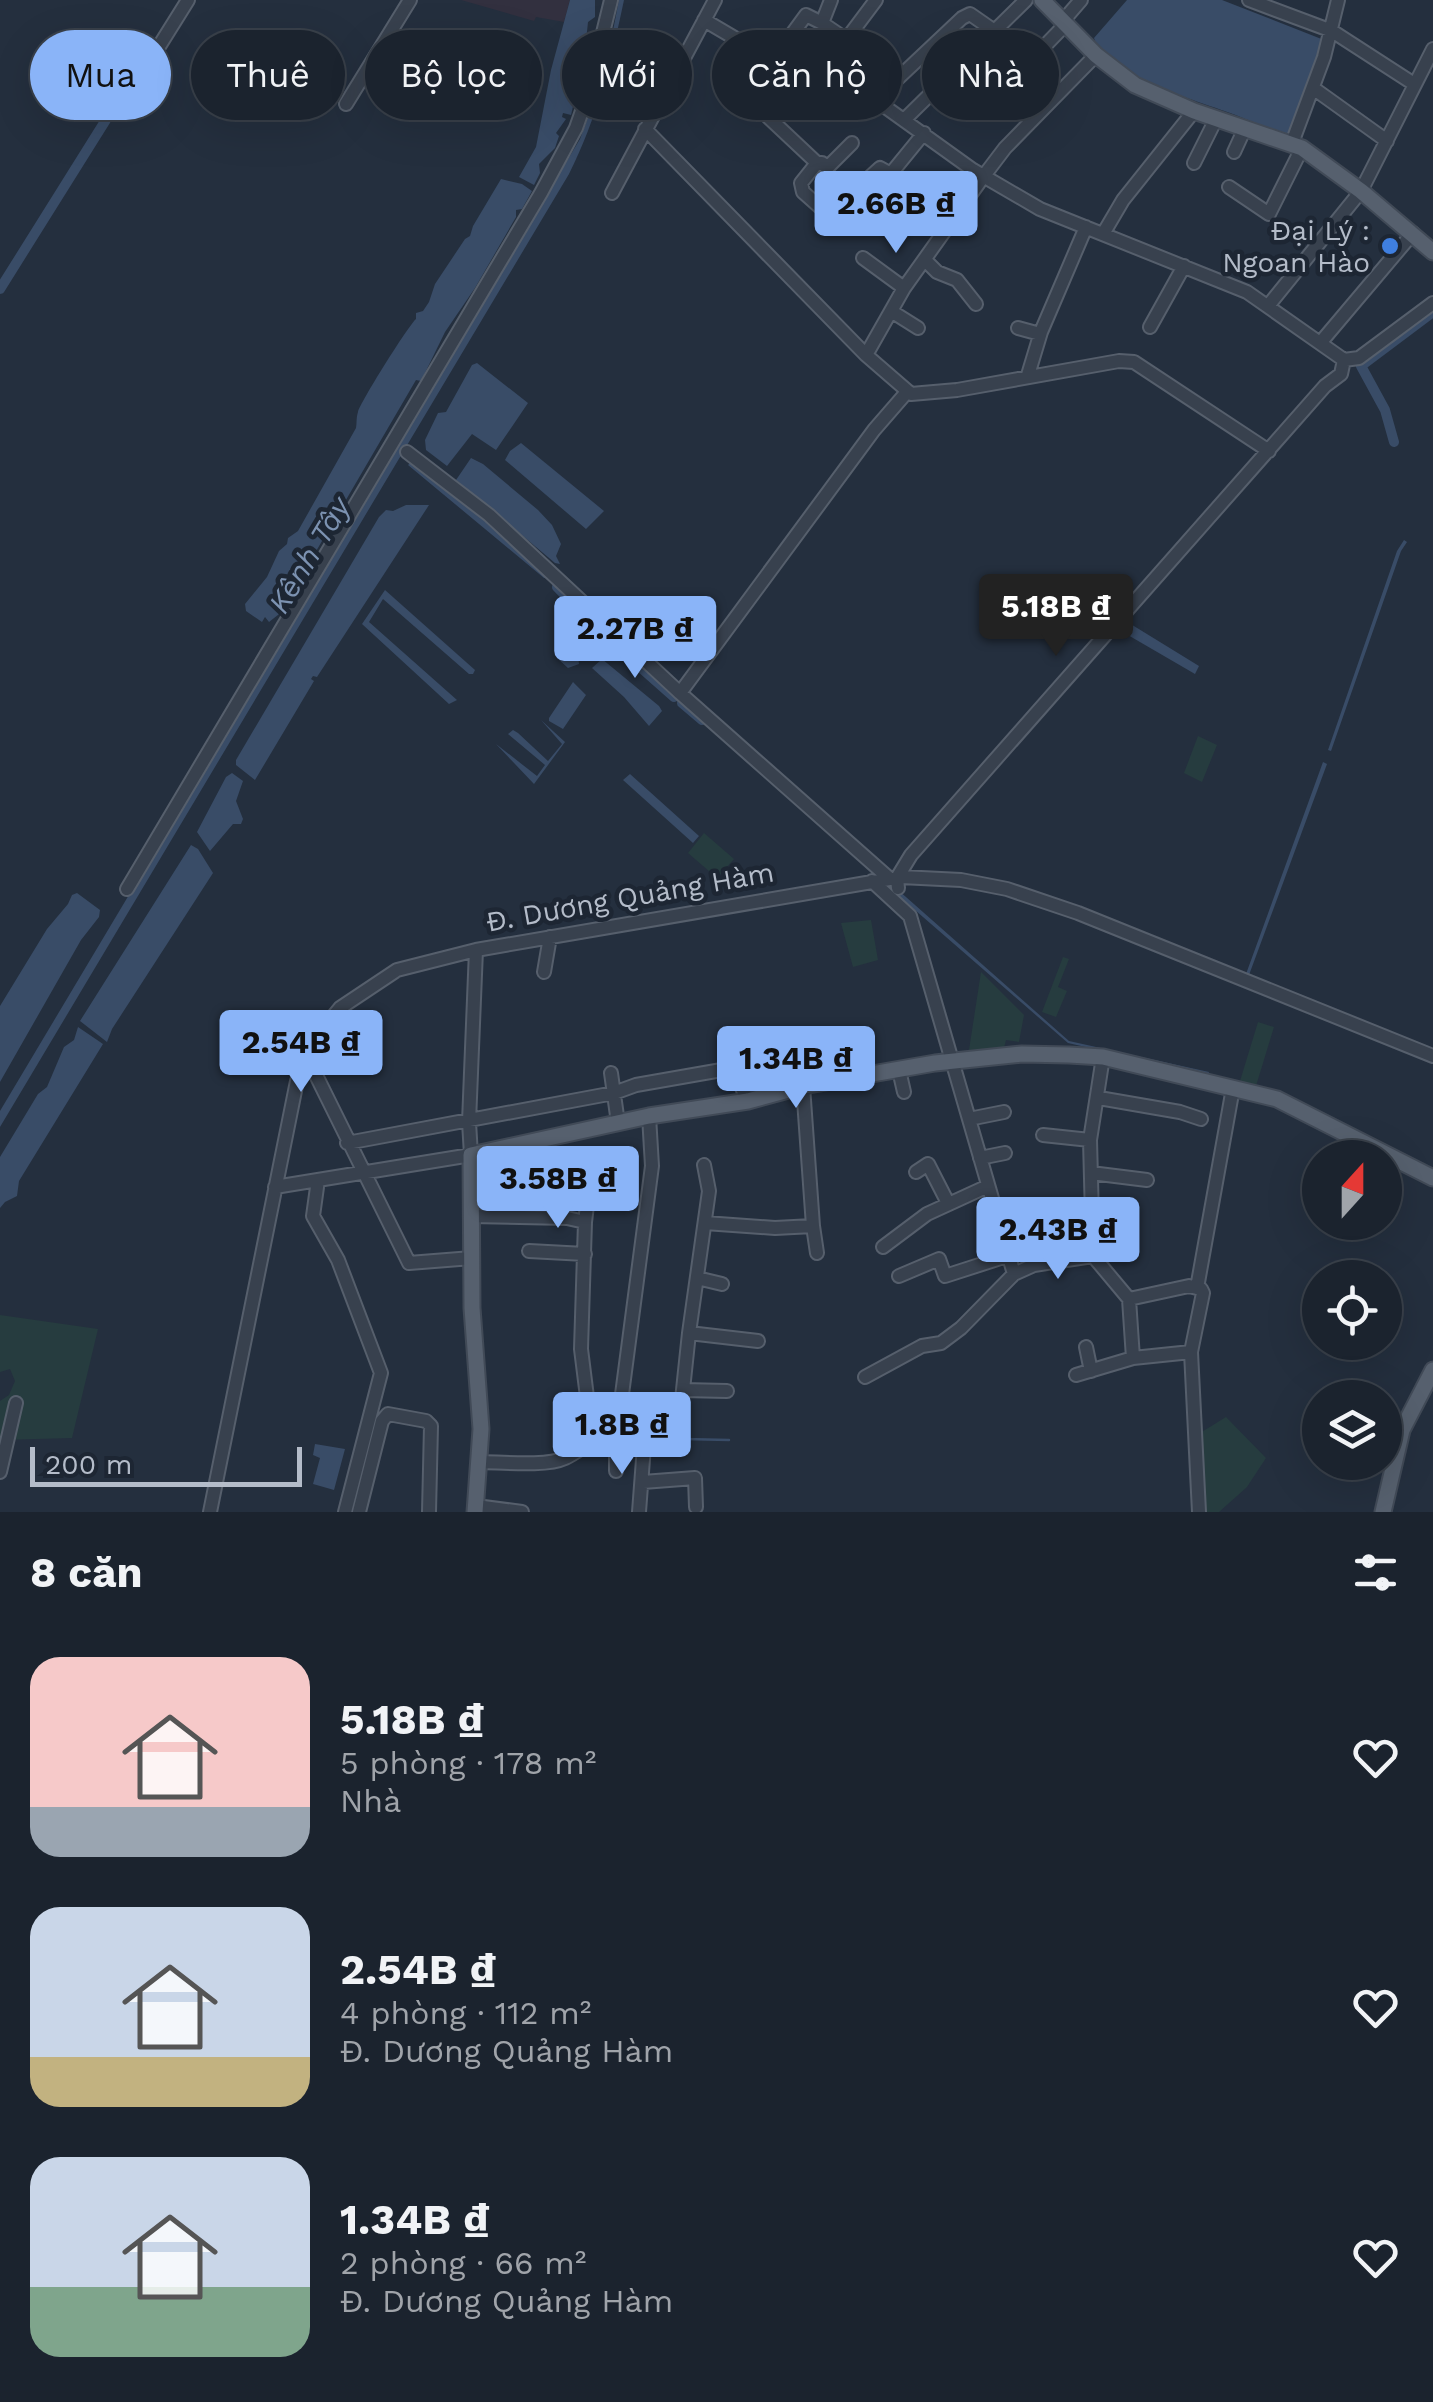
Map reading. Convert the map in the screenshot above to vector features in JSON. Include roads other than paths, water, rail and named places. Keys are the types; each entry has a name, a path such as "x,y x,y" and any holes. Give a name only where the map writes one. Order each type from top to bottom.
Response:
{"main road":[{"path":"1042,0 1096,55 1135,85 1297,146 1431,245"},
{"path":"476,1509 481,1429 471,1155 649,1116 748,1100 933,1058 952,1062 1022,1054 1103,1057 1276,1099 1433,1178"},
{"path":"1383,1512 1402,1430 1433,1370"}],"street":[{"path":"169,30 188,0"},
{"path":"346,104 410,0"},
{"path":"127,889 541,193 576,128 610,0"},
{"path":"612,193 715,0"},
{"path":"822,23 831,0"},
{"path":"854,30 876,0"},
{"path":"949,30 970,14 993,30 1026,0"},
{"path":"1058,30 1080,0"},
{"path":"1229,187 1269,214 1297,146 1338,0"},
{"path":"1258,2 1332,31 1414,84"},
{"path":"795,30 806,15 832,30"},
{"path":"704,20 721,30"},
{"path":"1268,306 1361,191 1433,49"},
{"path":"866,356 904,288 1005,148 1096,55"},
{"path":"902,75 922,56"},
{"path":"1313,88 1387,141"},
{"path":"922,101 904,119 983,177 1040,209 1247,292 1344,360 1360,358 1433,303"},
{"path":"1103,234 1123,200 1194,110"},
{"path":"1194,162 1216,118"},
{"path":"772,120 817,164"},
{"path":"1234,152 1245,128"},
{"path":"645,129 866,356 907,392 956,390 1028,375 1134,362 1269,451"},
{"path":"846,199 880,168 889,174 924,133"},
{"path":"830,216 803,192 800,182 817,164 822,162 827,168 852,142"},
{"path":"1028,375 1040,334 1086,228"},
{"path":"1321,342 1413,234"},
{"path":"863,258 904,288"},
{"path":"926,261 936,272 957,280 976,304"},
{"path":"1150,327 1184,266"},
{"path":"891,310 918,328"},
{"path":"1018,328 1040,334"},
{"path":"408,452 489,515 680,694 895,881 911,856 1326,386 1341,374 1344,360"},
{"path":"680,694 874,430 907,392"},
{"name":"Đ. Dương Quảng Hàm","path":"210,1512 292,1102 307,1056 340,1008 396,970 476,950 872,881 961,880 1007,888 1078,913 1433,1056"},
{"path":"872,881 910,916 1014,1274"},
{"path":"544,972 550,937"},
{"path":"275,1187 471,1155 476,950"},
{"path":"307,1056 410,1264 472,1258"},
{"path":"1103,1057 1090,1140 1093,1256 1129,1299 1133,1358"},
{"path":"896,1066 904,1092"},
{"path":"347,1142 469,1122 733,1068 748,1100"},
{"path":"611,1073 618,1123"},
{"path":"803,1086 817,1253"},
{"path":"1198,1288 1232,1088"},
{"path":"1098,1098 1200,1118"},
{"path":"969,1118 1004,1112"},
{"path":"616,1472 621,1397 652,1166 649,1116"},
{"path":"1043,1135 1090,1140"},
{"path":"980,1158 1006,1154"},
{"path":"916,1172 928,1164 948,1203"},
{"path":"478,1462 564,1459 593,1445 644,1446 670,1442 678,1436 688,1333 709,1191 704,1165"},
{"path":"1090,1173 1147,1180"},
{"path":"318,1180 314,1216 338,1260 381,1374 345,1512"},
{"path":"590,1181 582,1375 593,1445"},
{"path":"883,1247 948,1203 988,1186"},
{"path":"471,1216 586,1222"},
{"path":"705,1223 775,1228 814,1226"},
{"path":"529,1251 584,1254"},
{"path":"899,1276 939,1259 945,1276 1010,1255"},
{"path":"865,1377 922,1346 941,1344 1014,1274 1034,1265 1093,1256"},
{"path":"697,1278 722,1284"},
{"path":"1129,1299 1189,1286 1202,1293 1191,1352 1200,1512"},
{"path":"688,1333 758,1341"},
{"path":"1086,1346 1092,1371"},
{"path":"1076,1375 1133,1358 1191,1352"},
{"path":"682,1390 727,1392"},
{"path":"0,1472 4,1440 16,1403"},
{"path":"359,1512 382,1421 388,1414 431,1426 429,1512"},
{"path":"639,1512 644,1446"},
{"path":"643,1482 696,1478 696,1507"},
{"path":"476,1509 522,1512"}],"water":[{"path":"570,0 595,0 595,17 588,22 587,30 562,30 562,120 565,120 556,133 559,136 555,148 539,164 540,173 534,185 519,177 536,147 551,70"},
{"path":"619,0 624,0 617,30 613,30"},
{"path":"1127,0 1222,0 1324,40 1290,142 1248,120 1139,78 1103,53 1094,38"},
{"path":"587,120 592,120 569,174 0,1127 0,1111 580,139"},
{"name":"Kênh Tây","path":"501,179 532,191 522,209 516,210 516,217 445,332 421,381 416,380 308,565 301,567 303,574 283,611 269,622 265,617 262,622 246,611 245,604 267,577 288,538 298,531 356,428 358,412 367,395 416,319 416,313 423,311 435,284 470,236"},
{"path":"477,363 528,403 496,450 472,434 447,466 426,450 425,440 438,413 446,412 472,365"},
{"path":"521,443 604,511 586,529 505,460"},
{"path":"471,458 483,464 552,525 561,544 556,556 560,564 456,480"},
{"path":"411,462 486,520 550,577 544,578 408,465"},
{"path":"429,505 317,677 311,679 314,681 255,780 236,765 236,760 379,517 386,510"},
{"path":"1404,540 1407,542 1331,751 1328,750 1397,551"},
{"path":"385,590 475,670 469,674 383,599 369,622 457,700 449,704 362,624"},
{"path":"1129,623 1199,666 1195,674 1121,631"},
{"path":"577,629 585,632 591,645 578,656 579,664 568,668 557,658"},
{"path":"602,659 659,706 662,711 649,726 592,668"},
{"path":"573,682 586,695 563,729 549,718"},
{"path":"541,720 565,742 534,784 496,744 537,776 545,765 508,734 513,730 518,733 548,761 562,744"},
{"path":"1323,762 1327,764 1249,975 1246,974"},
{"path":"232,773 243,781 236,801 243,819 241,824 233,824 210,851 197,832 226,777"},
{"path":"630,774 699,836 693,843 623,780"},
{"path":"191,845 198,849 213,873 107,1042 80,1021"},
{"path":"889,882 1069,1041 1209,1072 1208,1075 1068,1043 885,884"},
{"path":"77,893 100,910 99,917 81,940 0,1082 0,1006 47,929"},
{"path":"78,1027 103,1044 19,1181 17,1196 0,1208 0,1157 38,1094 47,1087 64,1047 74,1040"},
{"path":"315,1444 345,1449 334,1490 313,1484 320,1458 313,1455"}],"waterway":[{"path":"0,289 106,120"},
{"path":"1394,442 1385,410 1361,366 1433,312"},
{"path":"557,587 598,629"},
{"path":"605,636 674,697"},
{"path":"682,703 702,720"},
{"path":"684,1439 729,1440"}],"place":[{"name":"Đại Lý : Ngoan Hào","path":"1390,246"}]}
